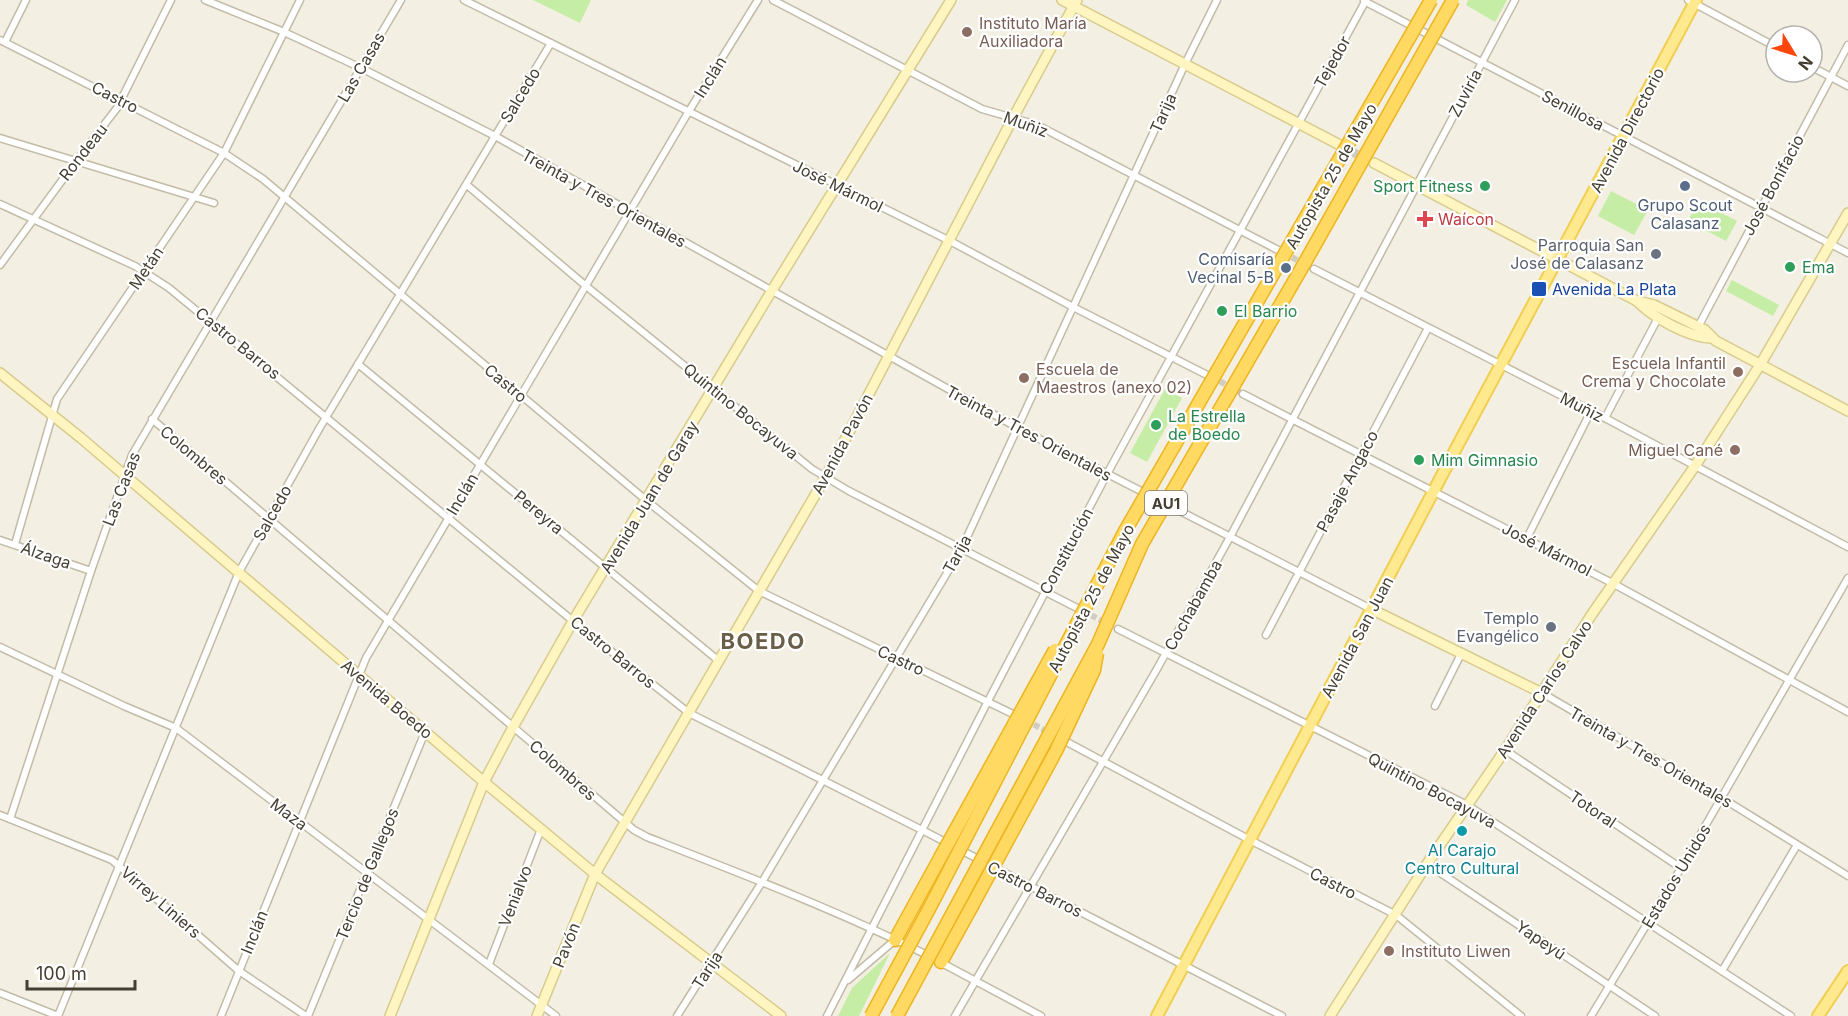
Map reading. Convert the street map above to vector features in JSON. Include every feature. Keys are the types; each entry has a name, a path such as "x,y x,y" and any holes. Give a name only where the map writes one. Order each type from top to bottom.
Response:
{"highway":[{"name":"Autopista 25 de Mayo","path":"872,1016 1106,568 1431,0"},
{"name":"Autopista 25 de Mayo","path":"897,1016 1098,644 1142,544 1299,274 1454,0"},
{"path":"896,940 1038,678 1106,568"},
{"path":"941,962 1056,751 1094,670 1098,644"}],"main road":[{"name":"Avenida Juan de Garay","path":"390,1016 484,782 513,727 573,621 771,292 951,0"},
{"path":"1062,0 1075,3 1338,144"},
{"name":"Avenida Directorio","path":"1558,260 1693,1"},
{"name":"Avenida Pavón","path":"595,874 825,478 1075,3"},
{"path":"1374,163 1637,301 1654,305 1705,330 1711,338 1848,411"},
{"name":"Avenida Carlos Calvo","path":"1330,1016 1427,864 1505,750 1538,691 1558,667 1695,466 1760,365 1848,213"},
{"name":"Avenida San Juan","path":"1157,1016 1500,365 1558,260"},
{"path":"1637,301 1649,313 1662,320 1701,338 1711,338"},
{"path":"1662,320 1674,321 1693,330 1698,327"},
{"name":"Avenida Boedo","path":"0,373 124,474 425,732 595,874 781,1016"},
{"name":"Treinta y Tres Orientales","path":"1371,609 1538,691"},
{"name":"Pavón","path":"537,1016 595,874"},
{"path":"1818,1016 1848,971"}],"street":[{"path":"3,41 26,0"},
{"name":"Rondeau","path":"0,265 122,100 171,0"},
{"name":"Treinta y Tres Orientales","path":"206,0 284,32 361,68 495,136 629,213 1018,428 1371,609"},
{"name":"Metán","path":"15,544 51,413 57,399 225,153 300,0"},
{"name":"Las Casas","path":"10,819 91,571 132,455 401,0"},
{"name":"José Mármol","path":"464,0 950,241 1209,376"},
{"name":"Inclán","path":"220,1016 358,675 689,111 758,0"},
{"name":"Muñiz","path":"773,0 982,109 1037,125 1278,250"},
{"name":"Tarija","path":"678,1016 762,882 962,548 1185,64 1217,0"},
{"name":"Senillosa","path":"1365,0 1848,253"},
{"name":"Tejedor","path":"1298,124 1365,0"},
{"name":"Zuviría","path":"1416,185 1515,0"},
{"path":"1693,1 1764,40"},
{"name":"Castro","path":"3,41 225,153 285,197 647,501 759,591 1017,716"},
{"name":"Salcedo","path":"58,1016 239,572 358,364 551,43"},
{"name":"José Bonifacio","path":"1698,327 1848,45"},
{"path":"1824,73 1848,86"},
{"name":"Constitución","path":"827,1016 873,930 988,700 1107,474 1298,124"},
{"path":"0,138 214,203"},
{"name":"Quintino Bocayuva","path":"467,185 586,286 812,469 825,478 1077,608"},
{"name":"Cochabamba","path":"955,1016 1166,654 1416,185"},
{"name":"Castro Barros","path":"0,204 144,271 170,288 573,621 689,713 922,830 1282,1016"},
{"name":"Muñiz","path":"1314,269 1605,418 1848,547"},
{"path":"1605,418 1662,320"},
{"name":"Pasaje Angaco","path":"1266,635 1428,328"},
{"name":"Pereyra","path":"358,364 719,661"},
{"name":"José Mármol","path":"1243,394 1527,538 1848,712"},
{"path":"1527,538 1591,411"},
{"name":"Colombres","path":"152,419 624,823 647,837 762,882 896,940 1041,1016"},
{"name":"Álzaga","path":"0,540 91,571"},
{"name":"Estados Unidos","path":"1591,1016 1681,868 1848,578"},
{"name":"Quintino Bocayuva","path":"1118,629 1467,805 1791,1016"},
{"name":"Maza","path":"0,647 176,728 556,1016"},
{"path":"1434,706 1462,652"},
{"name":"Treinta y Tres Orientales","path":"1538,691 1722,798 1848,876"},
{"name":"Tercio de Gallegos","path":"307,1016 425,732"},
{"name":"Castro","path":"1065,741 1396,915 1521,1016"},
{"name":"Totoral","path":"1505,750 1681,868"},
{"name":"Virrey Liniers","path":"0,815 119,864 239,971 307,1016"},
{"name":"Venialvo","path":"489,964 541,829"},
{"path":"1722,971 1797,845"},
{"name":"Yapeyú","path":"1427,864 1654,1016"},
{"name":"Constitución","path":"844,984 896,940"},
{"path":"0,993 58,1016"}],"green space":[{"path":"533,0 591,0 580,23"},
{"path":"1468,0 1507,0 1495,22 1466,5"},
{"path":"1611,191 1648,210 1634,235 1598,216"},
{"path":"1698,201 1737,221 1726,241 1688,221"},
{"path":"1732,280 1779,305 1773,316 1726,291"},
{"name":"La Estrella de Boedo","path":"1165,389 1182,398 1147,462 1130,453"},
{"path":"890,953 859,1016 838,1016 852,988"}],"tunnel":[{"path":"1341,146 1368,160"},
{"path":"1284,253 1314,269"},
{"path":"1212,377 1243,394"},
{"path":"1083,611 1118,629"},
{"path":"1026,720 1051,734"}],"place":[{"name":"Instituto María Auxiliadora","path":"967,32"},
{"name":"Sport Fitness","path":"1485,186"},
{"name":"Grupo Scout Calasanz","path":"1685,186"},
{"name":"Waícon","path":"1425,219"},
{"name":"Parroquia San José de Calasanz","path":"1656,254"},
{"name":"Ema","path":"1790,267"},
{"name":"Comisaría Vecinal 5-B","path":"1286,268"},
{"name":"Avenida La Plata","path":"1539,289"},
{"name":"El Barrio","path":"1222,311"},
{"name":"Escuela Infantil Crema y Chocolate","path":"1738,372"},
{"name":"Escuela de Maestros (anexo 02)","path":"1024,378"},
{"name":"La Estrella de Boedo","path":"1156,425"},
{"name":"Miguel Cané","path":"1735,450"},
{"name":"Mim Gimnasio","path":"1419,460"},
{"name":"Templo Evangélico","path":"1551,627"},
{"name":"Al Carajo Centro Cultural","path":"1462,831"},
{"name":"Instituto Liwen","path":"1389,951"}],"district":[{"name":"BOEDO","path":"763,641"}]}
